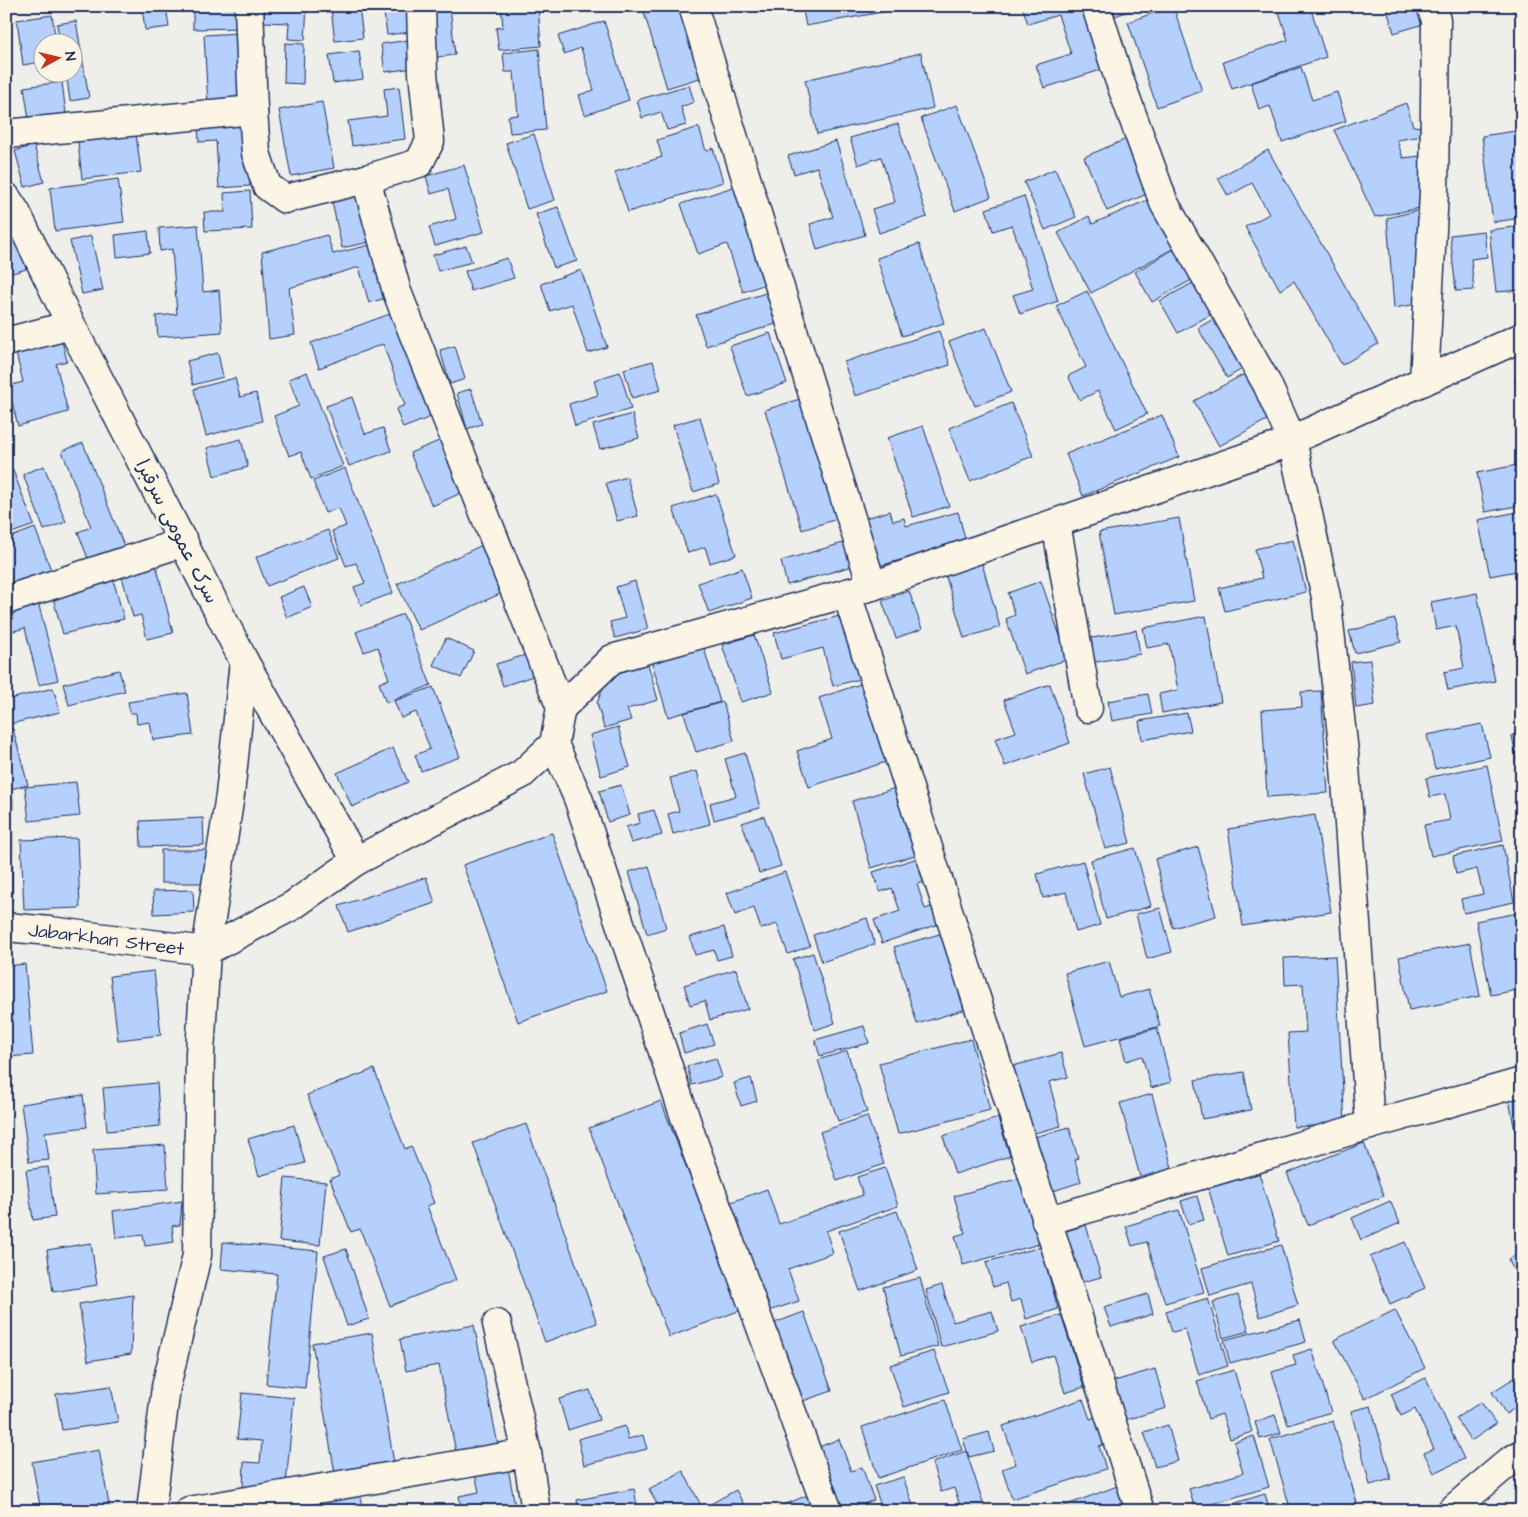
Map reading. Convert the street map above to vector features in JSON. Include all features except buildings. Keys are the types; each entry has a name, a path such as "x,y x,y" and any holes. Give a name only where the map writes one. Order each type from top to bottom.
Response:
{"street":[{"path":"249,6 256,153 267,186 285,199 366,179 419,163 430,141 423,73 421,6"},
{"path":"693,6 859,590 1046,1221 1140,1511"},
{"path":"1096,6 1118,76 1164,203 1267,384 1292,440 1326,597 1344,752 1370,1125"},
{"path":"1424,381 1434,192 1436,20 1431,6"},
{"path":"6,134 253,110"},
{"path":"366,179 397,292 561,708 554,744 578,798 694,1144 828,1511"},
{"name":"سرک عمومی سرقبرا","path":"6,197 16,212 71,326 244,661 356,862"},
{"path":"6,342 71,326"},
{"path":"561,708 612,659 859,590 1292,440 1522,337"},
{"path":"1056,523 1088,708"},
{"path":"6,600 184,542"},
{"path":"151,1511 166,1387 198,1255 200,1053 206,952 230,795 244,661"},
{"path":"206,952 292,906 356,862 522,774 554,744"},
{"name":"Jabarkhan Street","path":"6,927 206,952"},
{"path":"1046,1221 1522,1082"},
{"path":"497,1324 527,1453 536,1511"},
{"path":"189,1511 527,1453"},
{"path":"1451,1511 1510,1461 1522,1454"}]}
